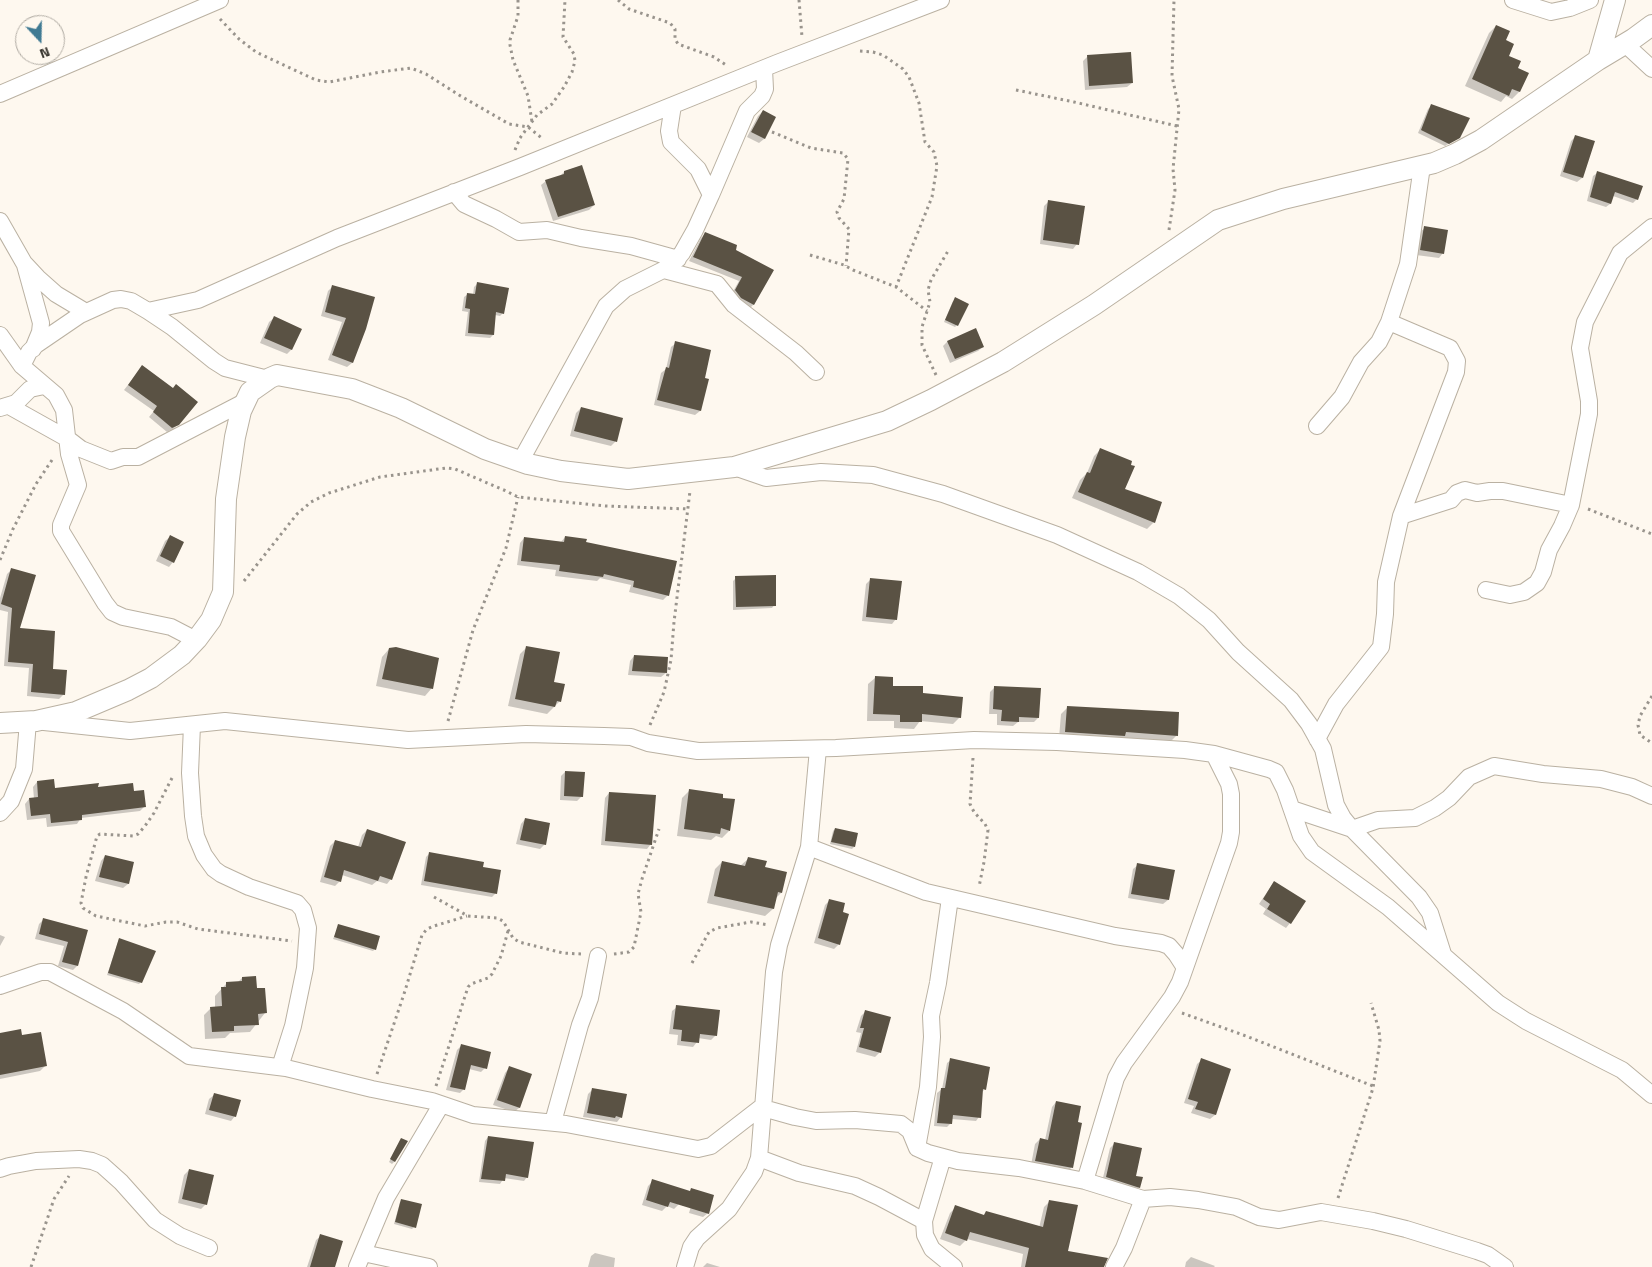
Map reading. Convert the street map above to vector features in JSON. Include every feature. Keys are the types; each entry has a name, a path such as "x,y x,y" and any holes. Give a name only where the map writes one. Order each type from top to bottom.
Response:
{"street":[{"path":"148,311 198,300 337,238 941,0"},
{"path":"1513,0 1551,12 1560,11 1590,0"},
{"path":"1598,60 1615,0"},
{"path":"0,94 204,4"},
{"path":"32,722 76,712 151,678 182,655 211,620 223,592 226,498 241,411 250,392 277,375 352,389 401,408 485,449 520,462 561,470 628,479 734,467 887,421 946,393 1003,362 1094,305 1218,220 1284,199 1434,163 1455,154 1481,140 1652,25"},
{"path":"1625,44 1652,69"},
{"path":"520,462 606,306 625,289 664,270 678,259 712,195 747,110 762,96 766,88 764,69"},
{"path":"673,105 669,131 671,142 698,169 712,195"},
{"path":"1317,426 1342,397 1362,362 1379,342 1389,322 1408,264 1422,166"},
{"path":"454,192 464,204 519,232 547,230 580,238 631,246 678,259"},
{"path":"0,221 24,263 38,278 56,294 86,312"},
{"path":"1486,590 1510,595 1524,592 1537,583 1543,572 1549,550 1562,526 1570,505 1589,414 1590,402 1580,348 1585,322 1620,253 1652,227"},
{"path":"22,366 33,349 40,332 41,323 24,263"},
{"path":"664,270 717,284 734,305 796,352 816,372"},
{"path":"33,349 86,312 113,300 120,299 131,301 148,311 225,368 268,379"},
{"path":"1317,740 1336,704 1381,647 1386,582 1400,516 1456,372 1457,361 1450,348 1389,322"},
{"path":"0,336 22,366 56,396 64,410 70,459 78,486 61,525 61,531 105,603 112,612 123,617 171,627 196,640"},
{"path":"4,407 16,404 30,388 44,386"},
{"path":"4,407 107,461 114,461 123,457 138,457 246,401"},
{"path":"734,467 766,478 821,472 873,475 943,494 1048,532 1138,572 1180,596 1209,620 1238,652 1290,700 1309,724 1323,749 1336,804 1343,818 1352,830 1419,898 1430,913 1443,954"},
{"path":"1400,516 1451,500 1457,493 1465,490 1477,493 1503,491 1570,505"},
{"path":"0,723 32,722 130,731 226,721 408,740 526,734 604,736 632,738 698,751 818,748 974,740 1057,742 1185,750 1214,754 1269,768 1276,772 1301,836 1312,852 1388,907 1498,1003 1526,1022 1622,1070 1652,1094"},
{"path":"0,813 11,801 24,769 32,722"},
{"path":"192,725 190,772 193,816 196,836 204,855 214,869 221,874 249,887 297,903 303,910 308,928 306,968 293,1026 280,1067"},
{"path":"685,1267 690,1247 728,1209 754,1172 759,1158 774,972 779,945 809,847 818,748"},
{"path":"1085,1181 1116,1078 1124,1063 1165,1007 1180,982 1231,832 1231,794 1214,754"},
{"path":"1292,809 1352,830 1378,820 1415,818 1435,808 1449,798 1469,777 1494,766 1542,774 1601,779 1632,786 1652,796"},
{"path":"809,847 926,892 1115,936 1161,943 1169,946 1185,968"},
{"path":"917,1148 928,1087 932,1038 931,1016 938,983 950,898"},
{"path":"553,1122 580,1025 590,998 598,956"},
{"path":"0,986 41,972 50,972 123,1011 189,1056 280,1067 436,1103 473,1115 553,1122 698,1149 711,1146 764,1106"},
{"path":"428,1267 360,1260 386,1198 436,1103"},
{"path":"764,1106 795,1117 816,1121 855,1120 901,1124 910,1131 917,1148 928,1153 958,1161 1019,1168 1085,1181 1143,1199 1170,1197 1214,1202 1236,1207 1259,1217 1279,1220 1321,1212 1406,1229 1477,1251 1504,1267"},
{"path":"943,1157 924,1222 925,1235 932,1249 954,1267"},
{"path":"759,1158 799,1173 855,1186 924,1222"},
{"path":"0,1169 36,1161 79,1159 92,1161 102,1166 121,1182 155,1220 180,1236 209,1248"},
{"path":"1114,1267 1124,1248 1143,1199"}],"path":[{"path":"518,0 518,16 510,45 513,60 528,96 532,122"},
{"path":"508,172 520,138 537,115 552,104 572,72 575,61 574,54 563,37 565,0"},
{"path":"618,0 629,9 670,23 675,29 675,39 678,44 714,57 724,63 739,79"},
{"path":"794,57 802,42 798,0"},
{"path":"1168,253 1175,190 1173,169 1178,109 1172,76 1174,0"},
{"path":"204,4 239,39 256,52 316,80 329,82 411,68 426,74 509,124 528,127"},
{"path":"854,50 883,55 903,69 909,77 919,103 925,142 934,152 936,158 936,181 932,197 896,287"},
{"path":"1016,90 1177,126"},
{"path":"772,132 811,148 843,153 848,159 844,199 837,214 849,229 846,266"},
{"path":"946,393 922,345 922,327 930,302 928,290 930,280 948,251"},
{"path":"810,255 846,266 896,287 927,311"},
{"path":"0,560 13,529 36,484 68,439"},
{"path":"239,586 297,514 311,502 329,492 380,477 446,468 462,472 506,490 518,497 605,506 689,509"},
{"path":"640,740 650,726 664,692 671,660 692,472"},
{"path":"443,739 473,630 506,548 518,497"},
{"path":"1570,505 1582,507 1652,534"},
{"path":"1652,696 1640,716 1638,725 1640,735 1652,743"},
{"path":"974,740 970,804 988,830 977,905"},
{"path":"173,776 163,798 138,834 124,836 100,834 97,836 86,877 81,903 83,908 96,916 145,926 177,922 198,929 307,943"},
{"path":"372,1089 422,935 427,929 468,916 498,918 503,921 513,938 519,942 563,953 598,956 629,952 634,947 641,912 638,894 659,829"},
{"path":"434,897 468,916"},
{"path":"692,963 709,932 717,928 751,922 785,926"},
{"path":"436,1103 468,988 471,984 490,977 501,956 508,930"},
{"path":"1332,1214 1373,1086 1380,1041 1379,1030 1371,1003"},
{"path":"1165,1007 1246,1036 1373,1086"},
{"path":"32,1267 54,1200 79,1159"}],"building":[{"path":"1496,25 1510,31 1506,40 1514,44 1509,56 1521,61 1518,68 1529,73 1520,92 1512,89 1509,96 1472,79"},
{"path":"1131,52 1133,83 1089,86 1087,55"},
{"path":"1431,104 1470,118 1460,138 1449,144 1421,130"},
{"path":"763,110 776,117 765,139 751,132"},
{"path":"1575,135 1595,141 1583,178 1563,172"},
{"path":"582,165 595,205 558,217 545,180 564,174 564,171"},
{"path":"1597,171 1643,186 1638,200 1615,192 1611,204 1590,197"},
{"path":"1048,200 1085,206 1079,245 1043,240"},
{"path":"1424,226 1448,230 1444,254 1420,250"},
{"path":"705,232 737,245 736,250 774,270 754,305 741,298 735,290 742,277 693,257"},
{"path":"477,282 509,288 504,314 496,312 494,335 468,333 470,309 465,308 467,293 475,294"},
{"path":"332,285 375,297 366,329 353,363 332,355 346,318 325,312"},
{"path":"955,297 969,304 958,326 945,320"},
{"path":"274,316 302,329 292,350 264,338"},
{"path":"976,328 984,347 955,359 947,341"},
{"path":"675,341 711,350 705,378 709,379 701,411 657,400 666,367 669,368"},
{"path":"142,365 173,388 176,384 198,402 179,425 172,428 153,412 157,406 128,385"},
{"path":"581,407 623,418 617,442 574,431"},
{"path":"1100,448 1132,461 1131,465 1135,466 1125,489 1162,502 1155,523 1078,492 1087,472 1090,473"},
{"path":"170,535 184,542 174,563 160,556"},
{"path":"565,536 587,539 586,542 677,561 669,596 633,587 634,581 604,574 603,577 559,571 560,565 521,561 524,537 564,542"},
{"path":"11,568 36,575 20,628 55,631 53,669 67,670 65,695 31,692 33,664 8,662 12,608 1,604"},
{"path":"776,575 776,606 736,607 735,576"},
{"path":"870,578 902,581 897,620 866,617"},
{"path":"526,646 560,652 554,682 565,684 561,702 557,701 555,707 515,699"},
{"path":"396,647 439,658 433,689 382,679 389,648"},
{"path":"634,655 668,657 667,673 632,671"},
{"path":"875,676 893,677 893,686 923,686 923,693 963,697 961,718 922,714 922,722 900,722 900,715 873,714"},
{"path":"994,686 1041,688 1039,718 1019,717 1019,722 1001,721 1002,710 993,709"},
{"path":"1067,706 1179,712 1178,736 1126,732 1125,736 1065,732"},
{"path":"565,771 585,772 583,797 564,796"},
{"path":"54,779 55,788 99,783 98,787 133,783 134,791 144,790 146,807 82,815 82,820 51,823 50,814 31,816 29,798 38,797 37,781"},
{"path":"689,789 723,794 723,798 735,799 730,831 721,828 720,834 684,829"},
{"path":"609,792 656,795 652,845 605,841"},
{"path":"525,818 550,823 546,845 520,840"},
{"path":"835,828 858,833 855,847 831,842"},
{"path":"367,829 406,842 392,880 380,876 378,881 344,870 341,882 324,877 335,840 361,847"},
{"path":"429,852 484,862 483,867 501,870 497,894 424,881"},
{"path":"105,855 134,862 129,884 99,877"},
{"path":"748,857 767,861 765,867 787,872 782,893 778,892 774,909 714,896 722,861 745,866"},
{"path":"1137,863 1175,870 1169,900 1131,894"},
{"path":"1274,881 1306,901 1291,924 1267,909 1270,904 1263,899"},
{"path":"829,899 845,903 843,912 849,914 840,945 818,938"},
{"path":"43,918 88,930 78,966 62,962 68,942 39,934"},
{"path":"338,924 380,936 376,950 334,937"},
{"path":"119,938 156,951 142,983 108,973"},
{"path":"256,976 257,988 265,988 267,1013 258,1014 259,1025 234,1026 234,1031 212,1032 210,1007 222,1006 221,987 226,987 226,982 242,981 242,977"},
{"path":"676,1005 720,1010 717,1036 700,1034 699,1043 681,1041 682,1030 673,1029"},
{"path":"865,1010 891,1017 881,1053 859,1047 864,1028 860,1028"},
{"path":"21,1029 22,1035 41,1032 47,1066 0,1075 0,1033"},
{"path":"461,1044 491,1052 487,1069 471,1065 465,1090 450,1087"},
{"path":"950,1058 990,1067 986,1090 983,1089 981,1118 953,1115 952,1124 937,1123 941,1088 945,1088"},
{"path":"1201,1058 1231,1069 1216,1115 1195,1109 1198,1102 1188,1099"},
{"path":"509,1066 532,1074 520,1108 497,1100"},
{"path":"592,1088 627,1094 622,1118 587,1113"},
{"path":"214,1093 241,1100 236,1117 209,1110"},
{"path":"1056,1101 1081,1106 1078,1122 1082,1123 1073,1168 1035,1161 1040,1138 1048,1140"},
{"path":"488,1136 534,1142 528,1178 506,1174 505,1181 481,1179"},
{"path":"401,1138 408,1141 395,1162 390,1159"},
{"path":"1114,1142 1142,1148 1136,1176 1143,1177 1140,1188 1106,1177"},
{"path":"189,1169 214,1175 207,1205 182,1199"},
{"path":"652,1179 690,1191 691,1188 714,1195 709,1214 670,1202 668,1207 646,1200"},
{"path":"401,1199 422,1204 416,1228 395,1222"},
{"path":"1049,1200 1078,1205 1068,1251 1108,1258 1104,1267 1025,1267 1029,1248 970,1232 967,1241 945,1233 955,1205 984,1215 986,1211 1043,1227"},
{"path":"320,1234 343,1241 335,1267 310,1267"}]}
